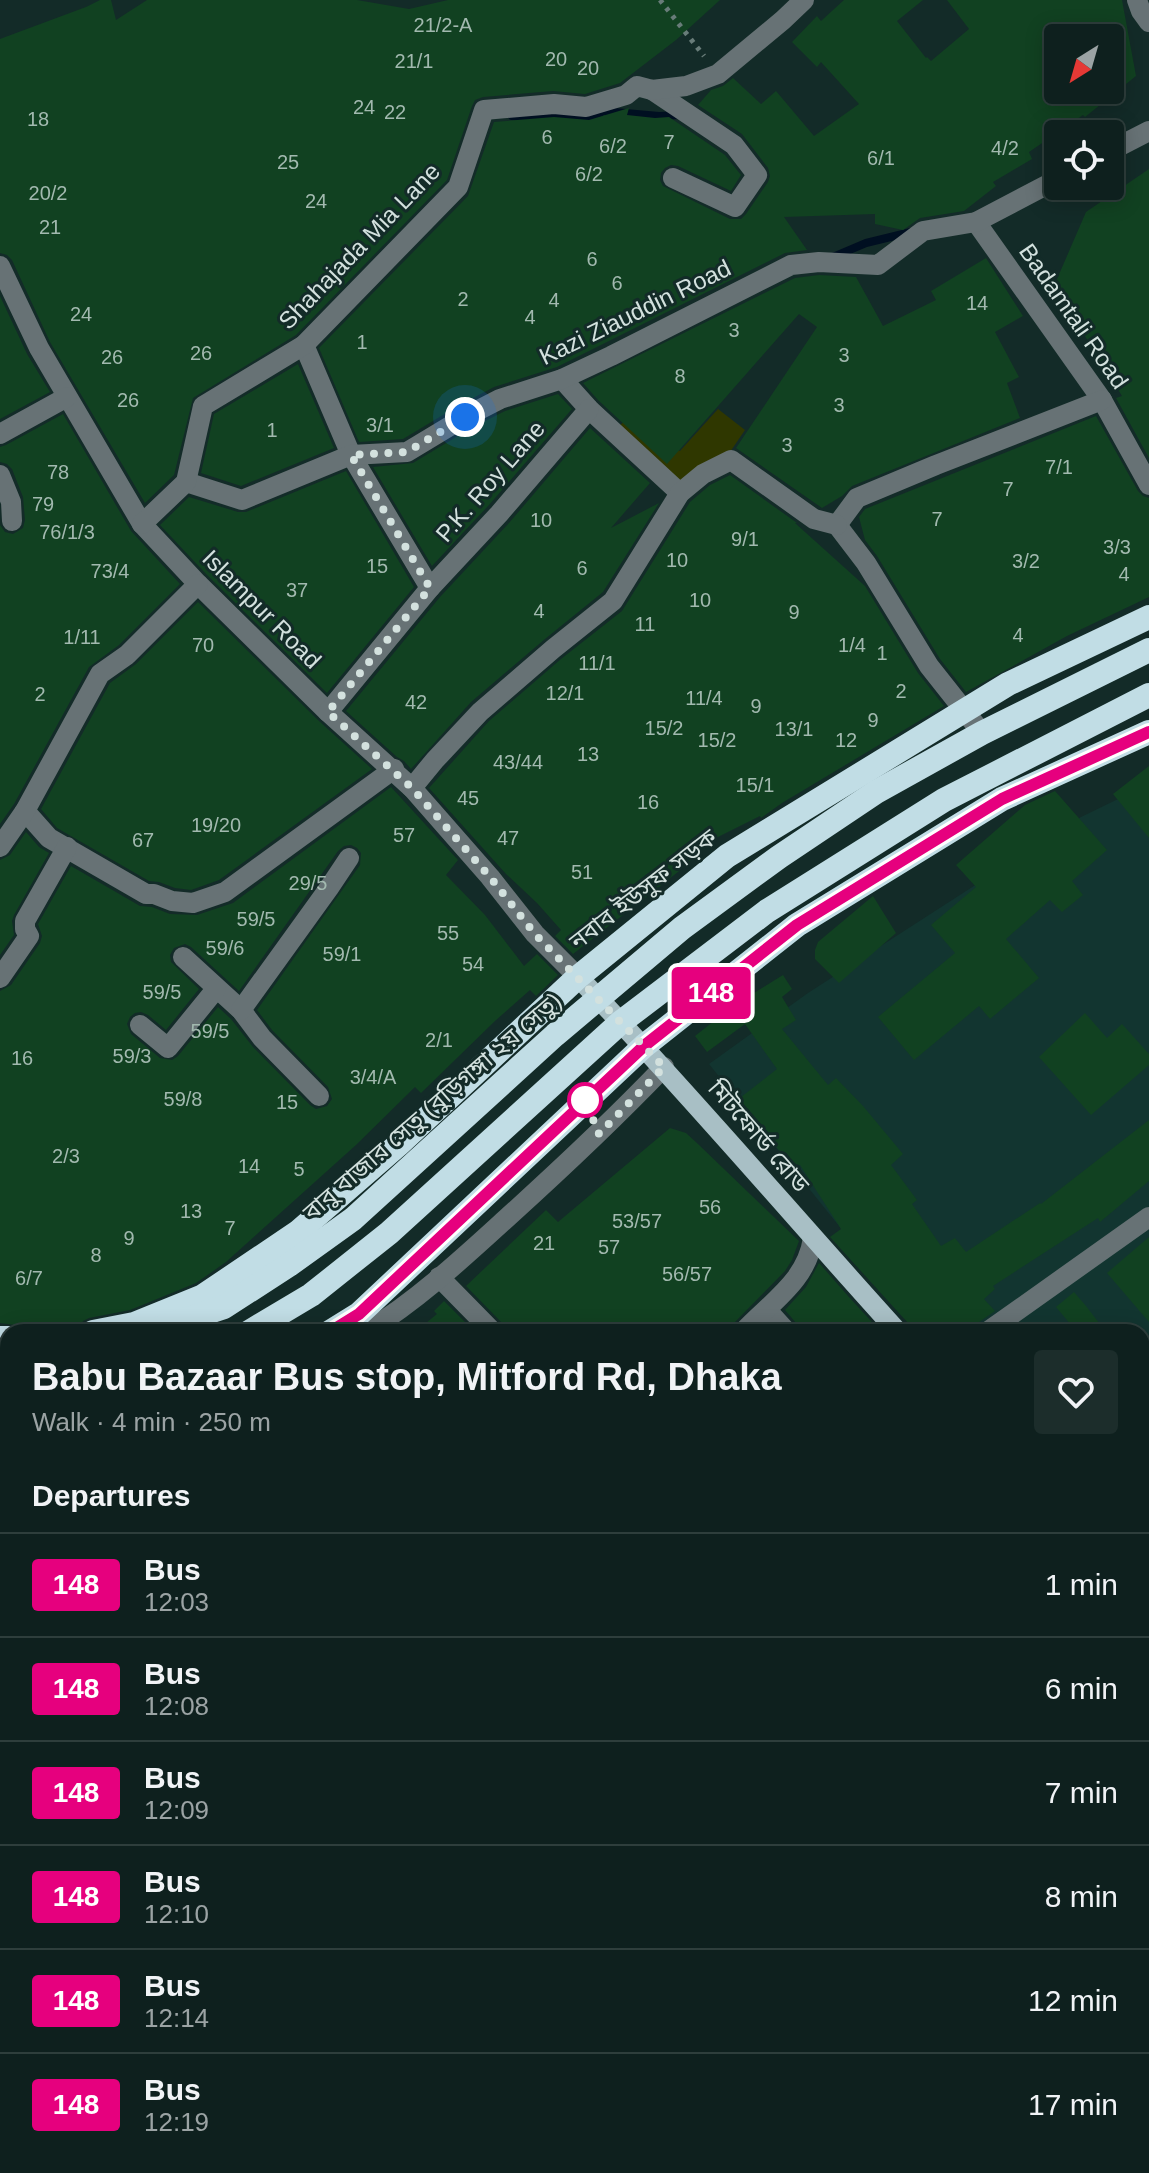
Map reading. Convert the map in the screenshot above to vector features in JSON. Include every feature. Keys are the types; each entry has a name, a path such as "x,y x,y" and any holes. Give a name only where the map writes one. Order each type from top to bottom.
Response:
{"highway":[{"name":"নবাব ইউসুফ সড়ক","path":"134,1324 203,1296 298,1232 388,1154 578,977 727,856 1008,684 1149,617"},
{"name":"বাবু বাজার সেতু (বুড়িগঙ্গা ২য় সেতু)","path":"172,1324 224,1307 353,1219 555,1035 682,928 779,857 876,792 982,733 1149,650"},
{"path":"262,1324 311,1295 389,1233 621,1022 767,911 944,800 1149,695"},
{"path":"343,1324 359,1314 644,1046 797,925 1002,799 1149,732"}],"main road":[{"name":"মিটফোর্ড রোড","path":"578,977 664,1067 891,1324"}],"street":[{"name":"Shahajada Mia Lane","path":"186,482 203,406 304,345 458,187 484,110 554,104 586,107 626,95 637,86 652,90 686,86 718,74 804,0"},
{"path":"1137,0 1149,22"},
{"path":"652,90 734,145 757,175 735,207 673,178"},
{"path":"1124,144 1149,131"},
{"name":"Kazi Ziauddin Road","path":"186,482 242,500 351,455 407,452 500,399 562,379 791,265 819,262 878,265 923,231 976,222 1044,186"},
{"name":"Badamtali Road","path":"976,222 1102,400 1149,485"},
{"name":"Islampur Road","path":"0,266 39,348 142,524 328,712 394,769 490,877 535,934 578,977"},
{"name":"P.K. Roy Lane","path":"304,345 351,455 430,588"},
{"path":"562,379 589,409 680,493"},
{"path":"0,434 67,397"},
{"path":"837,525 857,498 1102,400"},
{"name":"P.K. Roy Lane","path":"328,712 430,588 499,514 589,409"},
{"path":"412,788 480,712 613,601 680,493 703,474 731,460 814,519 837,525 866,563 929,666 982,733"},
{"path":"0,475 11,502 12,521"},
{"path":"142,524 186,482"},
{"path":"0,847 25,811 100,674 127,655 198,584"},
{"path":"25,811 49,838 146,894 193,903 225,892 394,769"},
{"path":"0,978 29,936 25,921 67,847"},
{"path":"241,1010 349,858"},
{"path":"183,957 241,1010 262,1038 319,1096"},
{"path":"140,1025 168,1048 216,989"},
{"path":"379,1324 480,1243 599,1134 664,1067"},
{"path":"998,1324 1149,1217"},
{"path":"752,1324 799,1277 813,1238"},
{"path":"439,1277 485,1324"},
{"path":"767,1310 780,1324"}],"path":[{"path":"660,0 718,74"}],"shaded area":[{"path":"1149,784 1149,1324 918,1324 709,1064 808,993 1081,817"}],"green space":[{"path":"640,407 655,432 680,451 718,409 745,430 730,452 679,486 617,428"}],"building":[{"path":"100,0 111,0 116,20 147,0 357,0 409,9 448,0 720,0 676,40 620,83 585,94 553,91 475,100 447,180 296,335 193,398 174,475 145,503 50,342 12,260 0,253 0,39"},
{"path":"844,0 923,0 897,21 931,61 969,29 947,0 1122,0 1136,76 1124,86 1124,24 1044,24 1044,104 1101,104 1085,117 1083,115 1076,120 1044,120 1044,142 1029,152 1032,159 993,182 996,186 964,211 920,218 903,230 875,224 875,214 784,217 807,250 785,253 557,367 494,387 403,439 359,442 319,348 468,196 494,122 554,117 589,120 629,108 627,115 669,117 725,155 741,175 731,191 671,165 661,173 663,186 730,219 741,219 768,182 768,168 742,134 698,105 711,90 733,78 761,104 776,91 814,136 859,104 821,62 817,67 792,42 817,16 821,21"},
{"path":"1149,169 1149,458 1116,398 1122,396 1054,286 1086,212 1104,200 1124,200 1124,186"},
{"path":"986,258 1023,316 995,332 1019,377 1007,383 1020,418 852,486 822,508 736,448 817,327 799,314 667,464 583,383 795,278 819,275 856,277 883,326 936,300 931,291"},
{"path":"0,296 27,354 50,392 0,419"},
{"path":"298,364 334,448 241,486 201,473 214,414"},
{"path":"558,394 572,409 432,566 373,467 413,463 505,411"},
{"path":"63,414 131,531 180,584 119,645 89,667 0,824 0,525 5,532 13,534 23,528 25,520 23,497 12,469 0,462 0,447"},
{"path":"1096,416 1138,491 1149,498 1149,597 1067,636 966,692 940,659 865,540 859,517 865,509"},
{"path":"590,428 650,483 611,528 659,503 603,592 471,702 411,769 346,711 440,597 509,523"},
{"path":"346,471 414,587 327,693 160,525 189,497 246,512"},
{"path":"730,475 797,523 865,586 918,673 944,706 761,818 716,838 678,872 573,954 555,936 561,930 429,788 489,721 622,611 690,502 710,485"},
{"path":"198,602 372,769 219,880 191,890 149,881 57,828 41,809 110,683 136,664"},
{"path":"1149,766 1149,838 1113,794"},
{"path":"391,787 458,860 446,875 485,915 524,966 537,954 558,975 536,996 530,990 421,1093 415,1087 356,1145 226,1262 196,1283 130,1310 89,1318 82,1324 0,1323 0,991 11,985 40,943 42,936 38,924 71,866 140,906 170,914 197,915 233,903","holes":["351,845 361,853 360,865 257,1010 272,1030 328,1087 332,1099 327,1106 316,1109 310,1105 218,1007 172,1060 160,1058 131,1034 127,1024 130,1017 141,1012 166,1030 199,989 171,962 170,955 174,948 185,944 191,947 239,991 338,851"]},
{"path":"1055,791 1107,850 1072,881 1083,895 1062,912 1050,900 1006,939 1039,978 990,1019 979,1006 914,1060 878,1017 955,953 931,925 976,887 956,865 1025,805"},
{"path":"26,832 49,853 14,915 14,935 0,955 0,860 10,855"},
{"path":"873,896 896,933 839,983 815,959 818,942"},
{"path":"783,975 792,989 782,997 796,1020 782,1029 828,1085 836,1078 903,1154 891,1165 917,1200 912,1204 941,1246 955,1238 966,1252 1041,1204 1149,1120 1149,1181 1100,1222 1098,1218 993,1286 995,1289 984,1299 995,1311 978,1324 908,1324 830,1237 841,1229 800,1165 796,1168 736,1101 777,1069 745,1024 707,1052 695,1036 733,1006"},
{"path":"1085,1013 1107,1038 1122,1024 1149,1054 1149,1065 1091,1115 1039,1057"},
{"path":"670,1128 686,1133 799,1241 785,1271 734,1324 502,1324 466,1286 546,1210 558,1222"},
{"path":"1149,1237 1149,1322 1107,1273"},
{"path":"819,1263 874,1324 797,1324 785,1310 806,1287"},
{"path":"1074,1292 1100,1324 1070,1324 1056,1307"},
{"path":"444,1301 467,1324 425,1324 437,1314 434,1311"}],"waterway":[{"path":"512,116 590,119 603,111 680,115"},
{"path":"833,257 866,243 911,232"}],"bus line":[{"name":"148","path":"343,1324 359,1314 644,1046 797,925 1002,799 1149,732"}],"route":[{"path":"465,417 407,452 351,455 430,588 328,712 412,788 535,934 664,1067 599,1134 585,1100"}]}
